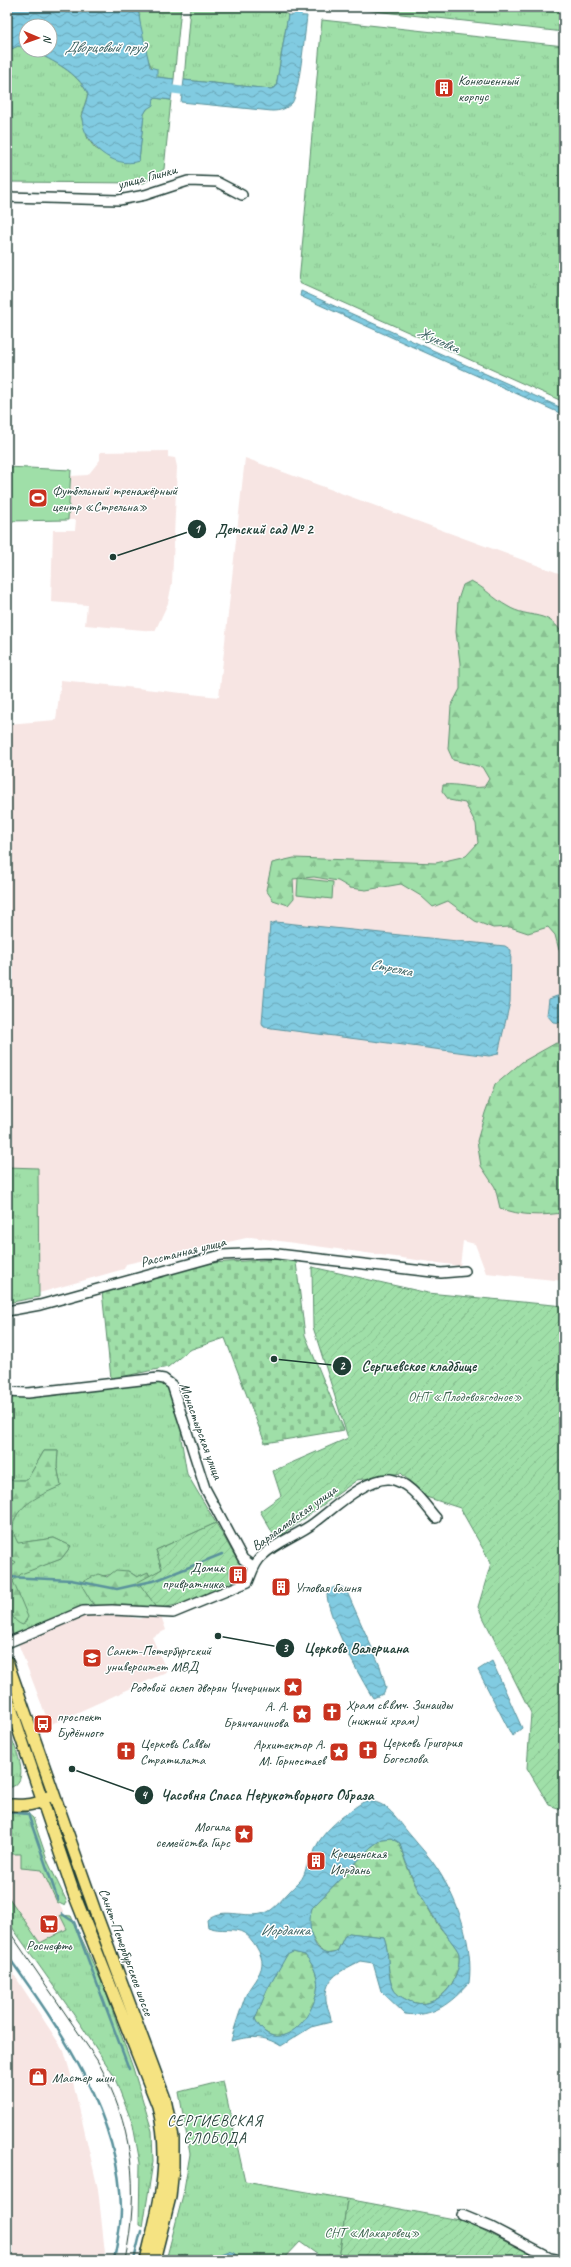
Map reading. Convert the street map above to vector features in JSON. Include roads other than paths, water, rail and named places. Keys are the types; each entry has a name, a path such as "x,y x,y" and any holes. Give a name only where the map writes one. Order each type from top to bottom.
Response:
{"main road":[{"name":"Санкт-Петербургское шоссе","path":"7,1661 53,1793 160,2085 170,2120 174,2154 172,2184 154,2260"},
{"name":"Санкт-Петербургское шоссе","path":"7,1696 74,1894 145,2071 162,2123 166,2154 164,2180 146,2260"},
{"path":"7,1805 31,1805 41,1798 53,1793"},
{"path":"7,1797 41,1798"}],"street":[{"name":"улица Глинки","path":"7,197 119,200 145,195 188,180 217,182 242,195"},
{"name":"Расстанная улица","path":"7,1311 40,1305 222,1255 242,1253 287,1255 441,1273 465,1271"},
{"name":"Монастырская улица","path":"7,1392 28,1393 115,1384 153,1378 168,1381 172,1386 206,1488 243,1559 254,1567"},
{"name":"Варлаамовская улица","path":"7,1643 83,1611 173,1613 248,1582 254,1567 264,1554 314,1524 347,1497 377,1482 389,1479 403,1483 436,1518"},
{"path":"462,2215 491,2227 550,2258 561,2260"}],"water":[{"name":"Дворцовый пруд","path":"7,7 138,7 150,67 157,69 157,77 174,79 171,100 154,98 153,105 147,109 144,114 139,161 129,163 119,162 110,158 101,152 88,137 84,127 82,112 88,94 78,79 64,68 47,58 58,58 58,18 18,18 18,46 7,51"},
{"path":"288,15 307,16 297,88 295,97 290,105 278,111 272,111 181,102 184,80 271,89 276,87"},
{"path":"301,291 564,409 564,415 300,296"},
{"name":"Стрелка","path":"276,922 505,946 511,950 510,1002 498,1054 489,1056 264,1027 262,1023 270,924"},
{"path":"557,996 564,997 564,1023 553,1022 547,1015 549,999"},
{"path":"337,1586 342,1587 347,1592 380,1666 386,1688 383,1694 373,1698 344,1645 332,1614 327,1591"},
{"path":"492,1661 522,1728 512,1736 478,1670"},
{"name":"Иорданка","path":"365,1801 380,1804 386,1807 438,1870 452,1896 463,1924 469,1954 469,1983 441,2008 424,2014 405,2014 381,1991 373,1963 360,1961 341,1971 331,1980 328,1986 326,2001 331,2022 311,2027 281,2046 275,2042 263,2038 251,2037 231,2041 245,1997 259,1973 262,1960 256,1947 244,1933 236,1930 208,1927 207,1920 221,1914 229,1913 255,1915 263,1914 271,1910 301,1880 308,1862 319,1868 324,1859 314,1853 321,1838 342,1817","holes":["392,1838 400,1843 407,1865 421,1896 459,1954 459,1964 452,1984 438,1999 429,2003 419,2004 409,2001 402,1998 394,1990 390,1979 384,1937 349,1933 344,1937 337,1952 329,1954 322,1952 317,1947 311,1932 310,1915 312,1908 371,1847 382,1839","293,1952 305,1955 310,1962 316,1974 317,1987 314,2001 308,2015 298,2026 287,2034 276,2036 265,2032 255,2019 267,1990 287,1955"]},
{"path":"229,2251 235,2253 241,2260 215,2260 219,2255"}],"waterway":[{"path":"296,25 299,7"},
{"path":"162,88 192,92"},
{"path":"7,1577 71,1580 117,1589 157,1580 222,1554"},
{"path":"7,1812 28,1814 58,1900"},
{"path":"62,1914 74,1922 129,2069"},
{"path":"7,1955 47,2013 84,2074 98,2106 110,2140 118,2174 121,2209 120,2228 114,2260"},
{"path":"134,2260 141,2231"}],"tram line":[{"path":"7,1928 97,2060 119,2109 126,2133 132,2182 130,2233 125,2260"}],"place":[{"name":"Конюшенный корпус","path":"444,88"},
{"name":"Футбольный тренажёрный центр «Стрельна»","path":"38,498"},
{"name":"Детский сад № 2","path":"113,557"},
{"name":"Сергиевское кладбище","path":"274,1359"},
{"name":"Домик привратника","path":"238,1575"},
{"name":"Угловая башня","path":"281,1587"},
{"name":"Церковь Валериана","path":"218,1636"},
{"name":"Санкт-Петербургский университет МВД","path":"92,1658"},
{"name":"Родовой склеп дворян Чичериных","path":"293,1687"},
{"name":"Храм св.вмч. Зинаиды (нижний храм)","path":"332,1712"},
{"name":"А. А. Брянчанинова","path":"302,1714"},
{"name":"проспект Будённого","path":"43,1724"},
{"name":"Церковь Григория Богослова","path":"368,1750"},
{"name":"Церковь Саввы Стратилата","path":"126,1751"},
{"name":"Архитектор А. М. Горностаев","path":"339,1752"},
{"name":"Часовня Спаса Нерукотворного Образа","path":"72,1769"},
{"name":"Могила семейства Гирс","path":"244,1834"},
{"name":"Крещенская Иордань","path":"316,1861"},
{"name":"Роснефть","path":"49,1924"},
{"name":"Мастер шин","path":"38,2077"}],"district":[{"name":"СЕРГИЕВСКАЯ СЛОБОДА","path":"215,2130"}],"water label":[{"name":"Жуковка","path":"438,340"}],"park label":[{"name":"ОНТ «Плодовоягодное»","path":"465,1396"},
{"name":"СНТ «Макаровец»","path":"372,2232"}]}
